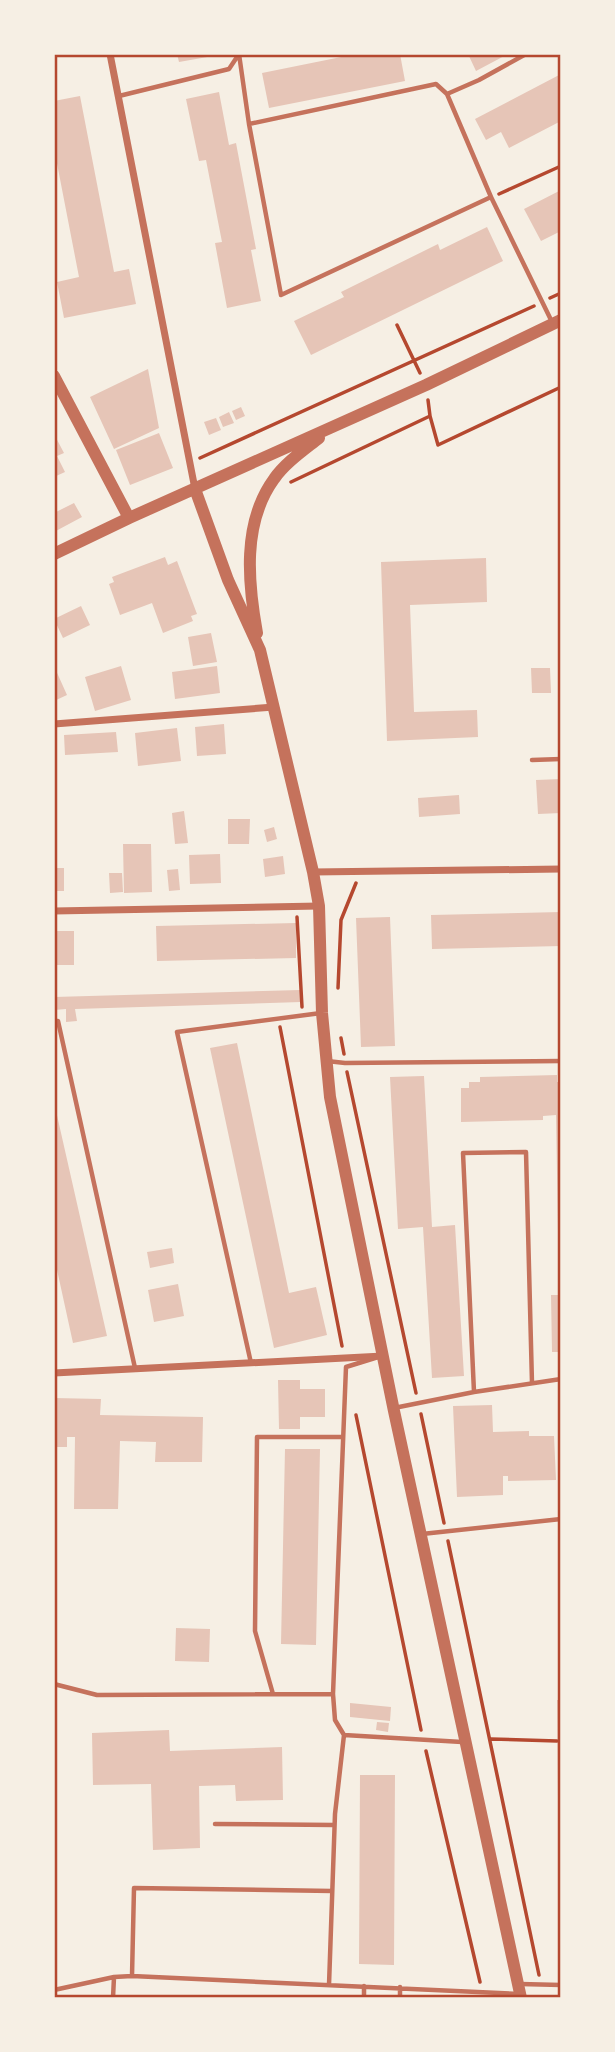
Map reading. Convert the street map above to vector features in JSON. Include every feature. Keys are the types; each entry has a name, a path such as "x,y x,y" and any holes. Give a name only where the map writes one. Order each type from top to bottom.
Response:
{"street":[{"path":"110,54 195,489 228,580 260,650"},
{"path":"54,554 426,386 557,322"},
{"path":"54,376 130,518"},
{"path":"333,427 274,478 260,505 249,563 251,602 319,906 322,1013 330,1097 519,1992"},
{"path":"54,724 275,707"},
{"path":"313,872 561,869"},
{"path":"54,911 319,906"},
{"path":"54,1373 383,1356"}],"lane":[{"path":"118,96 229,69 239,54"},
{"path":"239,54 249,124 281,295 491,197"},
{"path":"447,94 526,54"},
{"path":"249,124 436,83 447,94 491,197 542,302 557,322"},
{"path":"532,760 561,759"},
{"path":"251,1363 177,1032 322,1013"},
{"path":"54,1021 58,1021 135,1368"},
{"path":"327,1061 561,1061"},
{"path":"474,1391 463,1153 526,1152 532,1383"},
{"path":"329,1985 334,1825 344,1735 335,1720 333,1694 346,1367 383,1356"},
{"path":"394,1408 474,1391 561,1379"},
{"path":"273,1694 255,1631 257,1437 343,1437"},
{"path":"421,1534 561,1519"},
{"path":"54,1684 97,1695 333,1694"},
{"path":"344,1735 466,1743"},
{"path":"215,1824 334,1825"},
{"path":"132,1976 134,1888 332,1891"},
{"path":"54,1990 114,1976 482,1992 519,1992 541,1984 561,1985"},
{"path":"113,1998 114,1976"},
{"path":"364,1986 364,1998"},
{"path":"400,1987 400,1998"}],"path":[{"path":"491,197 561,166"},
{"path":"196,459 561,293"},
{"path":"397,325 415,361"},
{"path":"291,482 430,415 438,445 561,387"},
{"path":"337,999 341,920 360,872"},
{"path":"296,906 303,1016"},
{"path":"278,1019 345,1358"},
{"path":"341,1038 352,1107 419,1403 541,1984"},
{"path":"354,1407 424,1740 482,1992"},
{"path":"491,1739 557,1741"}],"building":[{"path":"177,54 213,54 213,56 179,62"},
{"path":"356,54 400,54 405,81 269,108 262,73"},
{"path":"468,54 508,54 476,71"},
{"path":"561,74 561,121 509,148 501,132 486,140 475,119"},
{"path":"219,92 229,145 236,143 256,249 251,250 261,301 227,308 215,243 222,242 206,160 199,161 186,99"},
{"path":"80,96 114,272 129,269 136,304 64,318 57,282 79,277 54,148 54,101"},
{"path":"561,190 561,231 541,241 524,209"},
{"path":"487,227 503,261 311,355 294,321 344,297 341,292 438,244 440,250"},
{"path":"148,369 159,428 114,449 90,397"},
{"path":"241,407 245,416 236,420 232,411"},
{"path":"229,412 234,423 223,427 219,417"},
{"path":"216,418 221,430 209,435 204,422"},
{"path":"159,433 173,468 130,485 116,450"},
{"path":"54,434 64,453 57,456 65,472 54,477"},
{"path":"74,503 82,517 54,532 54,513"},
{"path":"165,557 168,565 177,561 197,614 191,616 193,621 163,633 152,603 120,615 109,584 114,582 112,577"},
{"path":"486,558 487,602 410,605 414,712 477,710 478,737 387,741 381,562"},
{"path":"81,606 90,625 63,638 54,619"},
{"path":"211,633 217,662 193,666 188,637"},
{"path":"54,666 67,695 54,701"},
{"path":"121,666 131,700 95,711 85,677"},
{"path":"217,666 220,693 175,699 172,672"},
{"path":"531,668 550,668 551,693 532,693"},
{"path":"224,724 226,754 197,756 195,727"},
{"path":"177,728 181,761 138,766 135,733"},
{"path":"116,732 118,752 65,755 64,735"},
{"path":"561,779 561,813 538,814 536,780"},
{"path":"459,795 460,814 419,817 418,798"},
{"path":"184,811 188,843 175,844 172,813"},
{"path":"228,819 250,819 249,844 228,844"},
{"path":"274,827 277,839 267,842 264,830"},
{"path":"123,844 151,844 152,892 124,893"},
{"path":"220,854 221,883 190,884 189,855"},
{"path":"283,856 285,874 265,877 263,859"},
{"path":"54,868 64,868 64,891 54,891"},
{"path":"178,869 180,890 169,891 167,870"},
{"path":"109,873 122,873 123,892 110,893"},
{"path":"561,912 561,946 432,949 431,915"},
{"path":"390,917 395,1046 361,1047 356,918"},
{"path":"296,923 296,958 157,961 156,926"},
{"path":"54,931 74,931 74,965 54,965"},
{"path":"300,990 301,1002 75,1009 77,1021 66,1022 66,1009 54,1010 54,997"},
{"path":"237,1043 289,1293 316,1287 327,1335 274,1348 210,1048"},
{"path":"557,1075 557,1082 561,1082 561,1231 558,1231 556,1115 543,1116 543,1120 461,1122 461,1088 469,1088 469,1082 480,1082 480,1077"},
{"path":"424,1076 432,1227 455,1225 464,1376 432,1378 423,1227 398,1229 390,1077"},
{"path":"54,1102 107,1336 73,1343 54,1256"},
{"path":"172,1248 174,1263 150,1268 147,1252"},
{"path":"178,1284 184,1316 154,1322 148,1290"},
{"path":"551,1295 561,1295 561,1362 558,1362 558,1352 552,1352"},
{"path":"278,1380 300,1380 300,1389 325,1389 325,1417 300,1417 300,1429 279,1429"},
{"path":"54,1398 101,1399 100,1415 203,1417 202,1462 155,1462 156,1442 120,1441 118,1509 74,1509 75,1437 67,1437 67,1447 54,1447"},
{"path":"492,1405 493,1432 529,1431 529,1436 554,1436 556,1480 508,1481 508,1476 503,1476 503,1495 457,1497 453,1406"},
{"path":"285,1449 320,1449 316,1645 281,1644"},
{"path":"176,1628 210,1629 209,1662 175,1661"},
{"path":"557,1700 561,1700 561,1797 558,1797"},
{"path":"350,1703 391,1707 390,1721 350,1717"},
{"path":"377,1722 389,1723 388,1732 376,1730"},
{"path":"169,1730 170,1751 282,1747 283,1800 236,1801 235,1785 199,1786 200,1848 153,1850 151,1784 93,1785 92,1733"},
{"path":"360,1775 395,1775 394,1965 359,1964"}]}
